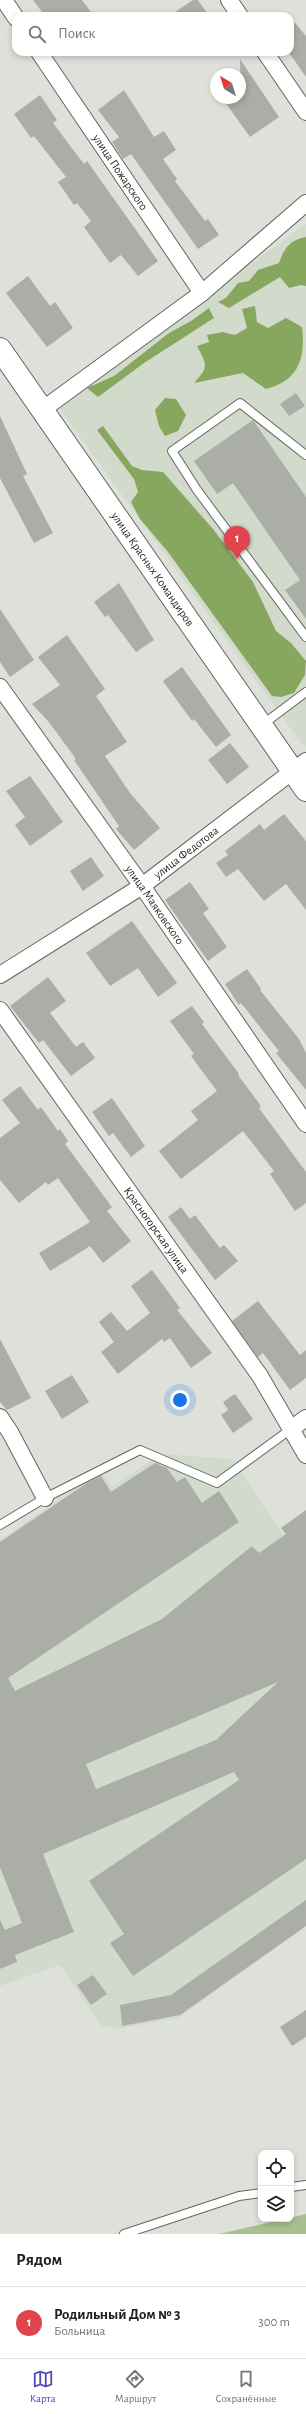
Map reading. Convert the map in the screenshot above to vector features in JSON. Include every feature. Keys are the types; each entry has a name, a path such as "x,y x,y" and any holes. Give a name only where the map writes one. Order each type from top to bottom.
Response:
{"street":[{"path":"4,0 12,12"},
{"path":"229,0 237,12"},
{"name":"улица Пожарского","path":"42,56 202,293"},
{"path":"268,56 306,112"},
{"path":"42,410 202,293 306,203"},
{"name":"улица Красных Командиров","path":"0,349 261,726 299,765 306,790"},
{"name":"улица Маяковского","path":"0,687 142,886 306,1124"},
{"name":"улица Федотова","path":"0,976 142,886 299,765"},
{"name":"Красногорская улица","path":"0,1010 260,1376 306,1455"},
{"path":"0,1417 10,1432 45,1498"},
{"path":"291,1429 306,1418"}],"lane":[{"path":"306,455 240,403 172,451 197,490 306,637"},
{"path":"261,726 306,692"},
{"path":"0,1525 45,1498 140,1450 217,1483 291,1429"},
{"path":"294,2187 306,2185"},
{"path":"124,2234 239,2196 258,2193"}],"shaded area":[{"path":"306,224 306,745 304,747 57,405"},
{"path":"161,1454 232,1459 306,1568 306,1926 178,2018 121,2028 101,2026 60,1965 0,1986 0,1540 101,1471 112,1487"}],"green space":[{"path":"306,237 306,286 301,285 289,288 280,277 229,308 218,302 226,298 238,283 249,281 258,270 279,263 288,246 300,238"},
{"path":"255,306 257,322 268,328 286,318 302,327 303,349 298,367 293,374 277,385 266,389 243,373 194,383 202,373 205,366 197,346 209,342 207,335 223,332 235,335 247,328 242,309"},
{"path":"209,308 214,318 144,363 98,397 87,388 114,376 169,333 191,321"},
{"path":"165,398 176,399 186,415 178,431 165,436 159,426 155,410"},
{"path":"103,426 132,466 142,470 163,472 213,529 253,582 276,631 291,643 306,661 305,675 294,693 281,697 272,696 168,552 140,519 131,502 138,492 134,479 97,430"},
{"path":"306,2214 306,2234 219,2234 271,2222 294,2222 294,2217"}],"building":[{"path":"33,0 82,0 91,12 42,12"},
{"path":"193,0 198,0 206,12 175,12"},
{"path":"294,22 306,36 306,77 291,56 294,56"},
{"path":"240,59 279,117 250,137 226,104 246,104 246,68 240,68"},
{"path":"124,90 154,137 164,131 176,150 163,159 177,179 175,181 205,221 208,219 219,235 198,249 131,154 123,159 112,142 119,137 98,110"},
{"path":"40,95 57,120 53,123 84,164 87,161 158,261 138,276 121,255 110,263 84,227 91,221 77,203 74,205 58,182 66,177 34,136 31,138 14,114"},
{"path":"28,276 50,306 55,302 73,328 47,347 6,293"},
{"path":"296,393 305,406 289,416 280,404"},
{"path":"0,416 27,474 23,476 53,533 34,543 0,478"},
{"path":"253,420 306,497 306,619 285,590 300,580 233,483 217,494 194,461"},
{"path":"119,583 154,640 136,652 108,615 105,617 94,602"},
{"path":"0,609 34,660 10,677 0,662"},
{"path":"67,635 105,689 96,696 127,742 105,756 130,793 160,828 134,850 116,829 119,826 74,760 76,759 48,721 32,704 60,685 38,657"},
{"path":"182,667 231,735 216,747 194,719 192,721 163,681"},
{"path":"230,743 249,767 227,784 208,760"},
{"path":"30,776 63,822 30,846 15,825 25,817 6,791"},
{"path":"284,814 306,841 306,910 286,884 264,901 238,869 226,877 216,863 228,855 225,851 260,824 264,830"},
{"path":"91,857 104,876 83,891 70,871"},
{"path":"190,882 209,909 203,913 227,947 208,961 165,900"},
{"path":"132,921 177,983 158,997 138,968 110,986 86,953"},
{"path":"247,969 261,989 260,990 299,1039 306,1053 306,1090 276,1053 279,1051 241,1003 239,1005 225,984"},
{"path":"48,977 66,1001 50,1013 76,1047 83,1042 95,1058 71,1076 43,1040 39,1043 10,1006"},
{"path":"192,1006 204,1022 202,1024 261,1106 259,1108 306,1172 306,1203 295,1211 270,1174 274,1171 243,1131 181,1179 159,1151 198,1120 191,1111 217,1091 191,1056 194,1054 170,1021"},
{"path":"20,1086 38,1110 41,1107 58,1131 60,1129 68,1141 65,1144 112,1207 107,1211 131,1241 103,1263 90,1246 50,1271 39,1253 90,1222 58,1178 48,1185 46,1182 19,1203 0,1180 0,1138 20,1123 2,1100"},
{"path":"112,1098 145,1146 131,1157 113,1133 109,1136 92,1112"},
{"path":"181,1207 190,1219 195,1215 220,1248 224,1245 238,1261 215,1280 168,1217"},
{"path":"152,1270 180,1308 177,1310 212,1353 191,1368 170,1338 164,1342 162,1339 118,1374 101,1352 114,1342 99,1322 111,1312 127,1331 150,1313 131,1286"},
{"path":"258,1301 300,1355 306,1350 306,1378 290,1390 263,1353 258,1357 232,1321"},
{"path":"0,1339 31,1398 7,1410 0,1402"},
{"path":"72,1375 89,1402 62,1419 45,1391"},
{"path":"235,1394 253,1419 233,1433 221,1415 228,1410 223,1402"},
{"path":"155,1463 167,1468 177,1482 185,1477 202,1503 219,1491 239,1522 8,1678 15,1691 162,1619 252,1546 259,1553 286,1534 281,1528 306,1510 306,1859 133,1976 110,1943 124,1934 89,1881 239,1780 234,1772 43,1854 74,1932 15,1955 17,1962 0,1969 0,1920 5,1930 22,1923 0,1867 0,1542 87,1483 101,1476 111,1492","holes":["278,1682 216,1740 96,1789 86,1764"]},
{"path":"306,1900 306,1926 180,2015 122,2026 120,2005 171,1995"},
{"path":"93,1975 107,1994 91,2005 77,1985"},
{"path":"306,2010 306,2037 292,2046 280,2027"}],"place":[{"name":"Родильный Дом № 3","path":"237,559"}]}
